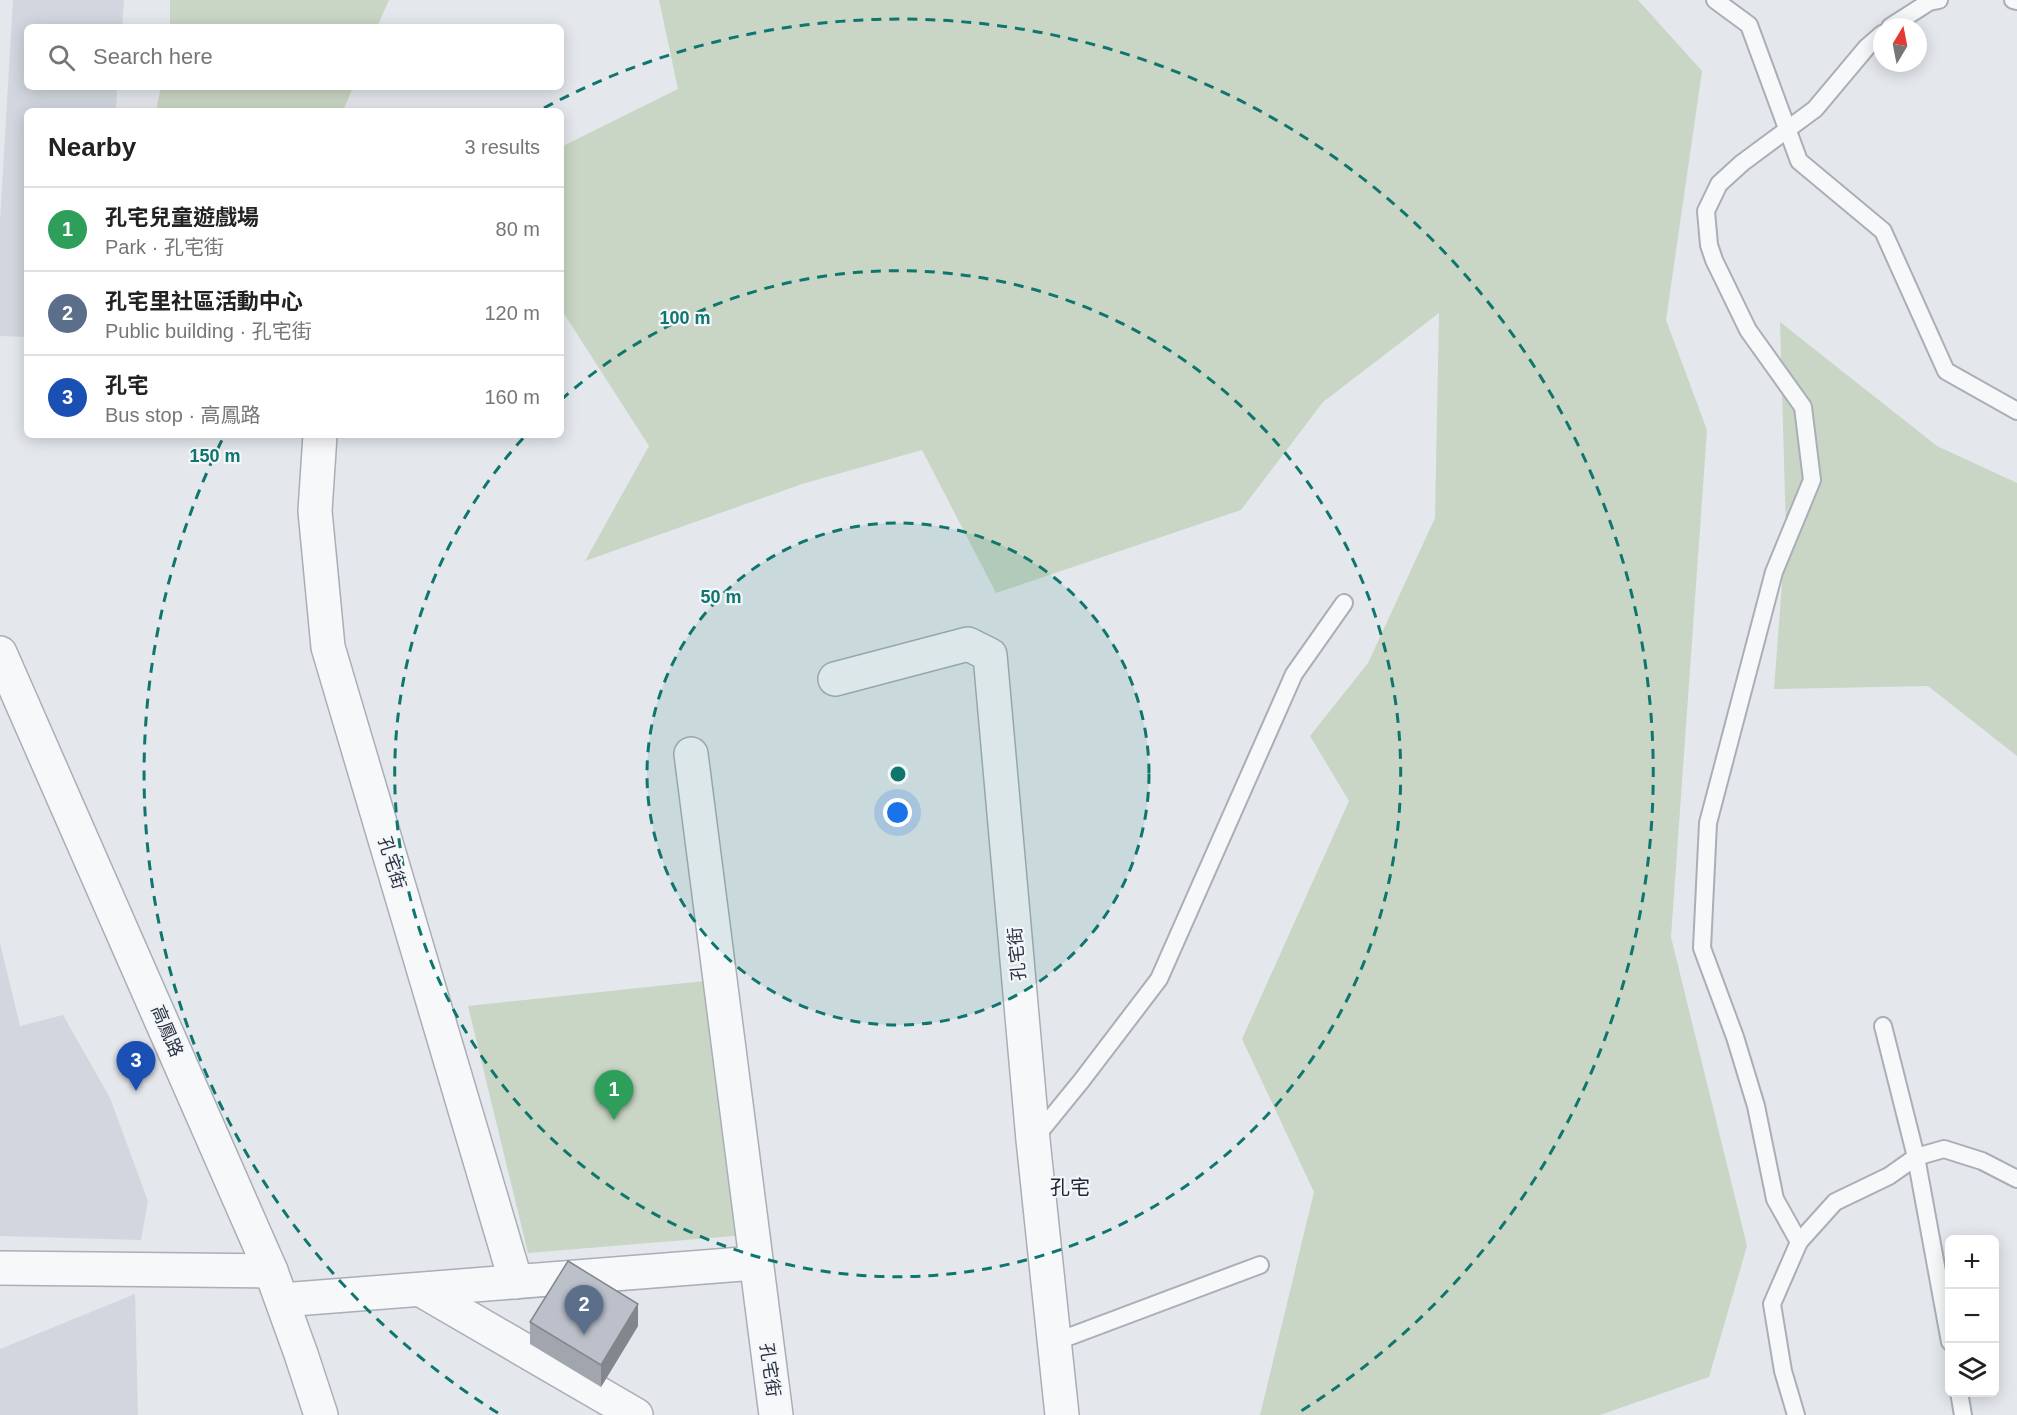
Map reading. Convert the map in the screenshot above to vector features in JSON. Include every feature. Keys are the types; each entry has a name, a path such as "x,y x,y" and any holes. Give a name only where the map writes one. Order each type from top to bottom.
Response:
{"street":[{"name":"孔宅街","path":"320,438 315,511 328,647 516,1282"},
{"name":"孔宅街","path":"835,679 968,644 990,655 1033,1140 1062,1415"},
{"name":"高鳳路","path":"0,653 277,1286 321,1415"},
{"name":"孔宅街","path":"691,754 776,1415"},
{"path":"0,1269 277,1286 421,1290 756,1263"},
{"path":"421,1290 636,1415"}],"lane":[{"path":"1715,0 1749,25 1799,161 1883,231 1946,371 2017,411"},
{"path":"1904,18 1929,2 1939,0"},
{"path":"1799,1242 1776,1199 1756,1106 1735,1037 1702,948 1708,823 1774,572 1812,480 1803,407 1748,330 1714,260 1709,245 1706,212 1719,184 1742,163 1815,109 1873,41"},
{"path":"1033,1140 1159,979 1294,674 1344,603"},
{"path":"1883,1026 1916,1157 1945,1315"},
{"path":"1796,1415 1783,1371 1772,1304 1799,1242 1835,1202 1889,1176 1916,1157 1944,1149 1982,1161 2017,1179"},
{"path":"1055,1342 1260,1265"},
{"path":"1960,1397 1963,1415"}],"shaded area":[{"path":"13,0 124,0 122,24 24,24 24,90 117,90 116,108 24,108 24,337 0,336 0,222"},
{"path":"0,943 20,1026 63,1015 110,1098 148,1201 141,1240 0,1236"},
{"path":"135,1294 138,1415 0,1415 0,1349"}],"green space":[{"path":"170,0 389,0 378,24 170,24"},
{"path":"659,0 1638,0 1702,71 1666,320 1707,430 1671,937 1747,1246 1709,1377 1600,1415 1260,1415 1314,1192 1242,1039 1349,801 1310,736 1368,663 1435,518 1439,313 1323,402 1241,510 996,593 922,450 802,484 585,561 649,446 564,314 564,146 678,89"},
{"path":"160,90 352,90 344,108 157,108"},
{"path":"1780,322 1937,446 2017,483 2017,756 1928,686 1774,689 1786,531"},
{"path":"714,980 746,1235 528,1253 468,1006"}],"building":[{"path":"568,1261 638,1304 601,1365 530,1322"}],"place":[{"name":"孔宅","path":"136,1091"},
{"name":"孔宅兒童遊戲場","path":"614,1120"},
{"name":"孔宅里社區活動中心","path":"584,1335"}],"district":[{"name":"孔宅","path":"1070,1187"}]}
